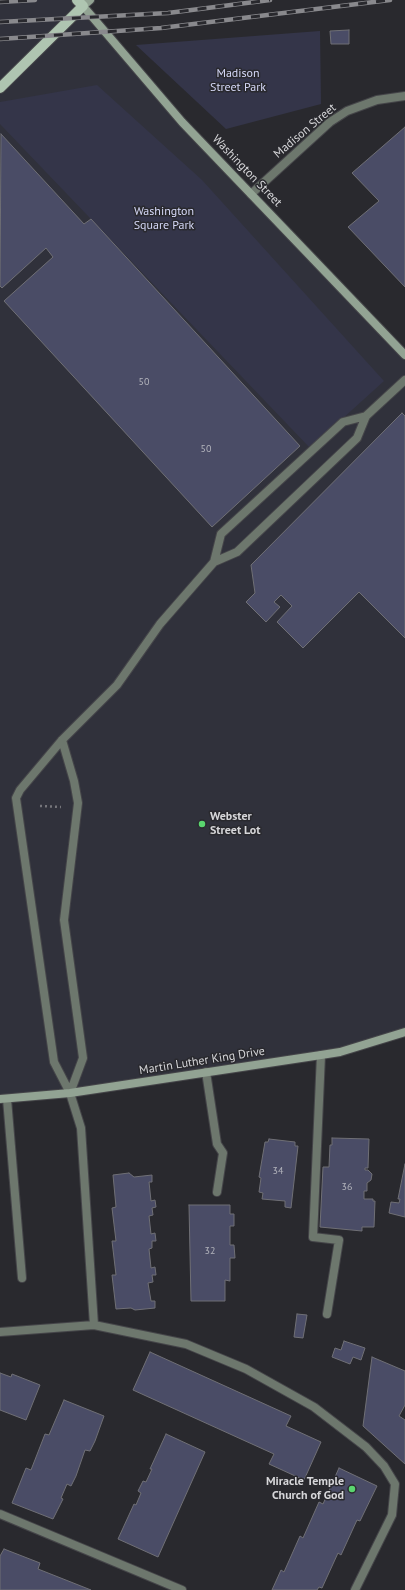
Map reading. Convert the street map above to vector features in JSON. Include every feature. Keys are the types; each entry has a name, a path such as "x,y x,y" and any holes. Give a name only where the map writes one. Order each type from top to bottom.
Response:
{"main road":[{"path":"0,88 83,2"},
{"name":"Washington Street","path":"83,2 182,122 405,355"},
{"name":"Martin Luther King Drive","path":"3,1099 70,1094 340,1052 405,1032"}],"street":[{"name":"Madison Street","path":"251,194 330,122 347,111 377,100 405,96"},
{"path":"94,1325 81,1128 70,1094 54,1062 16,798 20,790 62,740 117,685 160,624 214,562 237,552 357,438 366,416 405,380"},
{"path":"214,562 221,534 343,422 366,416"},
{"path":"62,740 74,781 78,803 64,920 83,1058 70,1094"},
{"path":"321,1055 313,1237 339,1240 327,1314"},
{"path":"206,1072 217,1144 222,1153 217,1192"},
{"path":"3,1099 22,1278"},
{"path":"0,1332 94,1325 186,1344 246,1369 314,1407 366,1447 384,1466 395,1484 392,1515 355,1590"},
{"path":"0,1514 182,1590"}],"path":[{"path":"40,806 67,807"}],"shaded area":[{"path":"0,0 90,0 83,6 134,66 405,355 405,1032 340,1052 0,1099"}],"green space":[{"name":"Madison Street Park","path":"320,31 321,104 226,129 136,45"},
{"name":"Washington Square Park","path":"97,85 202,180 384,381 310,448 0,124 0,102"}],"building":[{"path":"349,30 349,44 331,44 330,31"},
{"path":"405,127 405,287 348,227 379,201 352,173"},
{"path":"1,134 84,224 91,219 300,446 212,527 4,301 53,257 46,248 2,288 0,286"},
{"path":"402,413 405,416 405,638 359,592 303,648 277,622 292,606 281,595 274,602 280,607 266,622 246,602 255,593 251,565"},
{"path":"332,1138 369,1139 368,1168 365,1168 365,1170 368,1170 372,1174 371,1180 367,1183 367,1191 364,1191 364,1199 373,1199 373,1201 375,1201 374,1227 362,1227 362,1231 320,1227 323,1167 329,1167 330,1145 332,1145"},
{"path":"269,1139 295,1142 295,1146 298,1146 291,1208 285,1207 285,1201 262,1199 263,1193 259,1192 261,1178 259,1177 265,1142 268,1142"},
{"path":"405,1164 405,1217 389,1213 391,1202 399,1203 400,1199 398,1199"},
{"path":"129,1173 134,1177 152,1175 152,1182 149,1182 151,1201 155,1200 156,1207 152,1208 153,1215 149,1216 151,1234 155,1233 156,1241 152,1241 152,1248 149,1249 151,1268 155,1267 156,1275 152,1275 153,1282 148,1283 151,1301 155,1301 155,1308 135,1310 131,1308 116,1309 112,1275 116,1275 112,1241 116,1241 112,1208 116,1207 113,1175"},
{"path":"189,1205 230,1205 230,1214 234,1214 234,1226 230,1226 230,1245 234,1245 235,1258 230,1258 230,1281 225,1280 225,1301 191,1301"},
{"path":"297,1314 307,1315 303,1338 294,1337"},
{"path":"344,1341 365,1348 361,1360 353,1357 350,1364 332,1357 335,1348 341,1350"},
{"path":"150,1352 291,1416 286,1426 321,1442 304,1480 269,1464 274,1454 133,1390"},
{"path":"372,1357 405,1371 405,1405 399,1416 405,1420 405,1464 363,1426"},
{"path":"0,1373 11,1377 12,1374 40,1385 26,1420 0,1410"},
{"path":"64,1400 104,1416 95,1441 90,1451 85,1450 76,1476 71,1486 67,1484 61,1498 63,1499 53,1519 12,1503 26,1468 31,1470 45,1434 49,1435"},
{"path":"166,1434 205,1452 158,1557 118,1539 134,1504 136,1505 141,1493 138,1491 143,1481 146,1482 152,1469 150,1469"},
{"path":"339,1468 377,1486 360,1521 357,1520 341,1555 338,1553 322,1588 319,1587 317,1590 272,1590 281,1570 284,1572 300,1536 303,1538 319,1502 323,1504"},
{"path":"4,1549 40,1563 38,1569 91,1590 0,1590 0,1556"}],"railway":[{"path":"0,2 35,0"},
{"path":"0,22 168,13 270,0"},
{"path":"0,39 161,28 390,0"}],"place":[{"name":"Webster Street Lot","path":"202,824"},
{"name":"Miracle Temple Church of God","path":"352,1489"}]}
